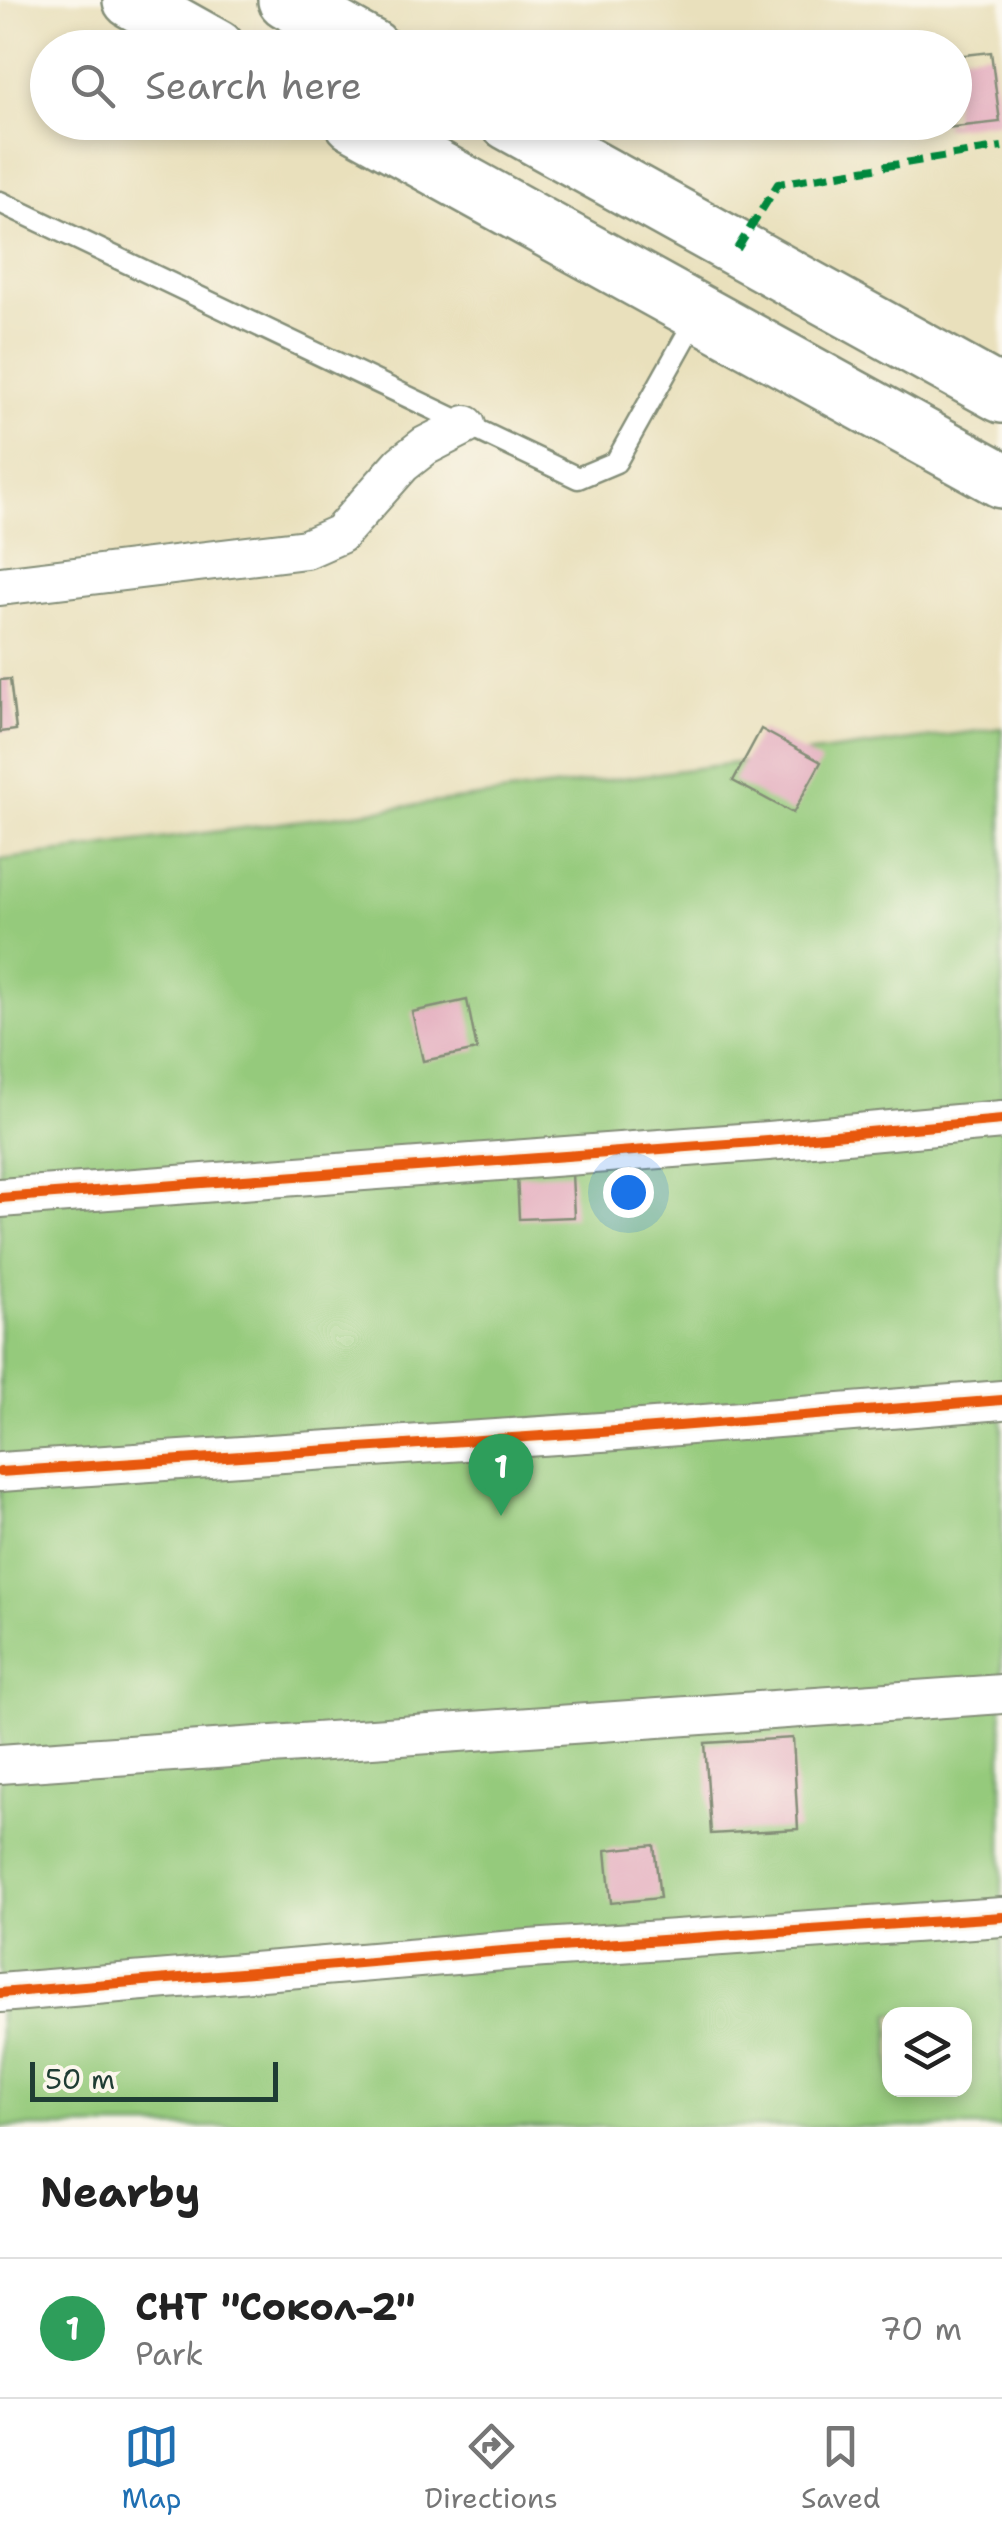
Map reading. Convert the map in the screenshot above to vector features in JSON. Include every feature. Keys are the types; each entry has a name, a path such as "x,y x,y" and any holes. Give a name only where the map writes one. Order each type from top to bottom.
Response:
{"highway":[{"path":"130,0 184,30"},
{"path":"286,0 340,30"},
{"path":"386,140 1002,480"},
{"path":"541,140 1002,395"}],"street":[{"path":"0,586 306,549 340,534 402,464 425,446 466,424"},
{"path":"0,1198 1002,1120"},
{"path":"0,1472 1002,1400"},
{"path":"0,1764 1002,1694"},
{"path":"0,1992 534,1948 1002,1918"}],"lane":[{"path":"0,202 578,478 616,462 699,313"}],"green space":[{"path":"1002,728 1002,2127 0,2127 0,860"}],"building":[{"path":"991,52 1000,122 972,125 972,54"},
{"path":"10,679 16,730 0,732 0,680"},
{"path":"761,729 821,762 793,813 733,781"},
{"path":"467,1000 477,1050 423,1061 412,1012"},
{"path":"572,1173 574,1217 519,1219 517,1175"},
{"path":"793,1738 798,1829 711,1834 705,1743"},
{"path":"654,1845 660,1898 611,1903 606,1850"}],"marked path":[{"path":"737,249 778,184 1002,147"}],"cycle path":[{"path":"0,1198 1002,1120"},
{"path":"0,1472 616,1431 1002,1400"},
{"path":"0,1993 515,1950 1002,1917"}],"place":[{"name":"СНТ \"Сокол-2\"","path":"501,1516"}]}
